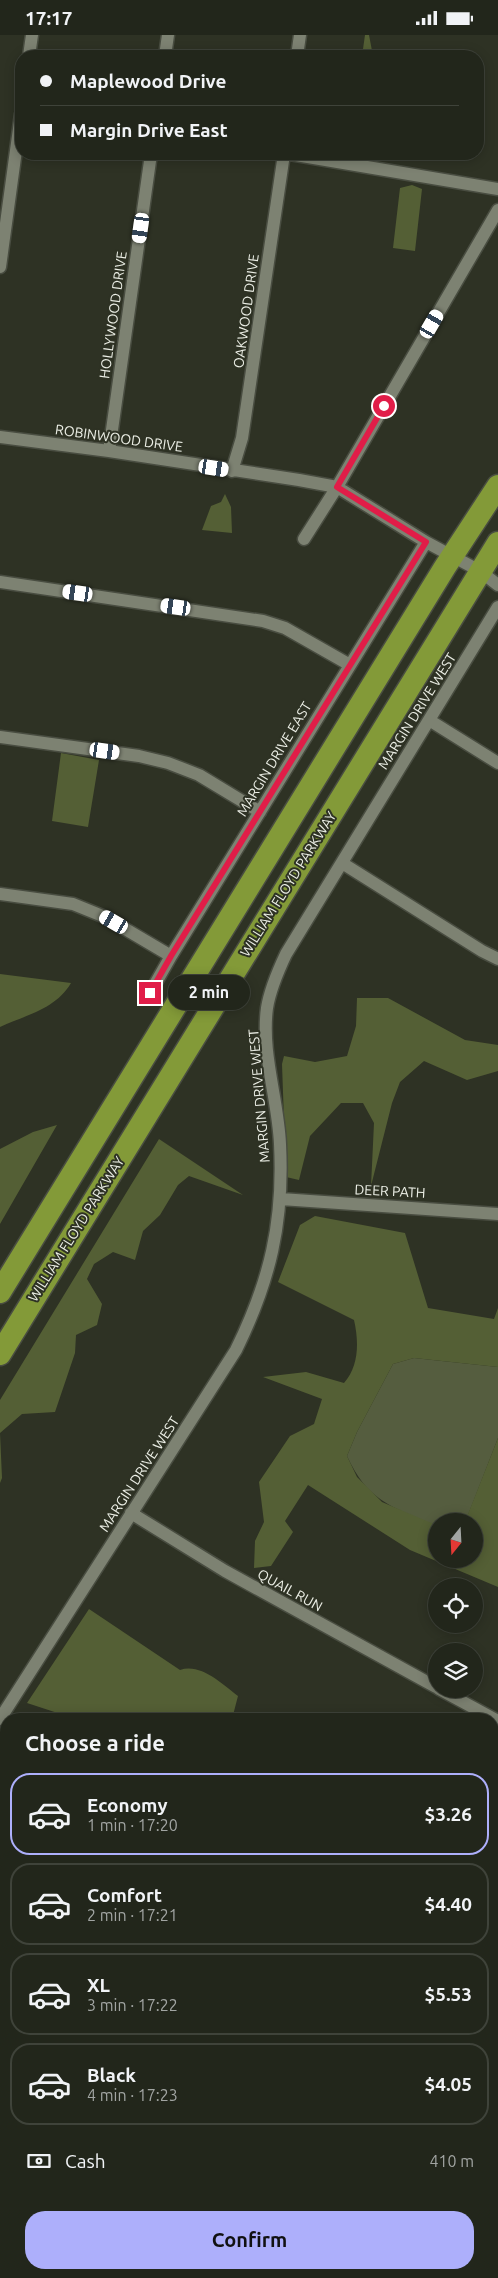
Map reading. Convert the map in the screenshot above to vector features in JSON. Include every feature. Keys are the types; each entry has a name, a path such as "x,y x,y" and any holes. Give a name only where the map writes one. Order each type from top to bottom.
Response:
{"highway":[{"path":"0,1292 498,486"},
{"name":"WILLIAM FLOYD PARKWAY","path":"0,1354 498,543"}],"street":[{"path":"30,50 32,35"},
{"path":"166,50 168,35"},
{"path":"298,50 300,35"},
{"path":"0,267 15,158"},
{"name":"HOLLYWOOD DRIVE","path":"109,451 150,160"},
{"name":"OAKWOOD DRIVE","path":"232,471 242,438 283,160"},
{"path":"326,160 498,189"},
{"path":"304,539 337,487 498,210"},
{"name":"ROBINWOOD DRIVE","path":"0,437 109,451 232,471 300,479 337,487 426,542 480,571 498,585"},
{"name":"MARGIN DRIVE EAST","path":"150,993 426,542"},
{"path":"0,582 263,621 284,628 350,665"},
{"name":"MARGIN DRIVE WEST","path":"4,1713 236,1350 253,1316 263,1289 274,1242 281,1199 280,1143 267,1041 267,1007 273,983 286,954 498,607"},
{"path":"429,720 498,763"},
{"path":"0,737 139,756 168,763 199,775 260,812"},
{"path":"342,863 482,951 498,959"},
{"path":"0,894 73,904 105,917 171,956"},
{"name":"DEER PATH","path":"281,1199 498,1214"},
{"name":"QUAIL RUN","path":"131,1513 225,1571 428,1683"},
{"name":"QUAIL RUN","path":"456,1698 483,1713"}],"green space":[{"path":"365,35 369,35 372,50 363,50"},
{"path":"412,185 422,189 415,251 393,248 400,188"},
{"path":"225,494 231,507 232,533 202,530 211,506 221,502"},
{"path":"61,753 99,760 88,827 52,821"},
{"path":"0,974 71,983 65,992 49,1005 0,1027"},
{"path":"357,998 388,998 465,1040 498,1045 498,1071 467,1080 424,1061 400,1082 392,1103 371,1186 374,1123 363,1103 341,1103 310,1136 299,1180 286,1177 282,1064 284,1056 315,1062 347,1056 356,1026"},
{"path":"57,1125 0,1224 0,1149 33,1132"},
{"path":"159,1139 243,1195 189,1176 178,1185 160,1215 143,1231 135,1260 113,1252 94,1264 87,1279 102,1304 97,1325 76,1335 75,1353 55,1412 22,1414 0,1433 0,1400"},
{"path":"315,1216 405,1233 428,1308 494,1319 498,1308 498,1367 414,1358 393,1364 357,1432 347,1456 357,1477 382,1502 428,1522 428,1558 410,1550 308,1485 285,1521 293,1532 271,1566 254,1568 255,1541 264,1522 259,1482 290,1436 314,1424 322,1399 263,1377 306,1372 344,1383 353,1369 355,1361 357,1337 354,1320 278,1282 300,1225"},
{"path":"414,1358 498,1367 498,1438 469,1513 428,1513 428,1523 403,1512 381,1500 363,1483 347,1456 357,1432 393,1364"},
{"path":"0,1433 2,1478 0,1483"},
{"path":"498,1438 498,1587 483,1581 483,1578 477,1578 453,1568 483,1568 483,1513 468,1513"},
{"path":"89,1609 180,1670 196,1669 203,1672 238,1696 234,1713 58,1713 27,1703"}],"route":[{"path":"150,993 426,542 337,487 384,406"}]}
